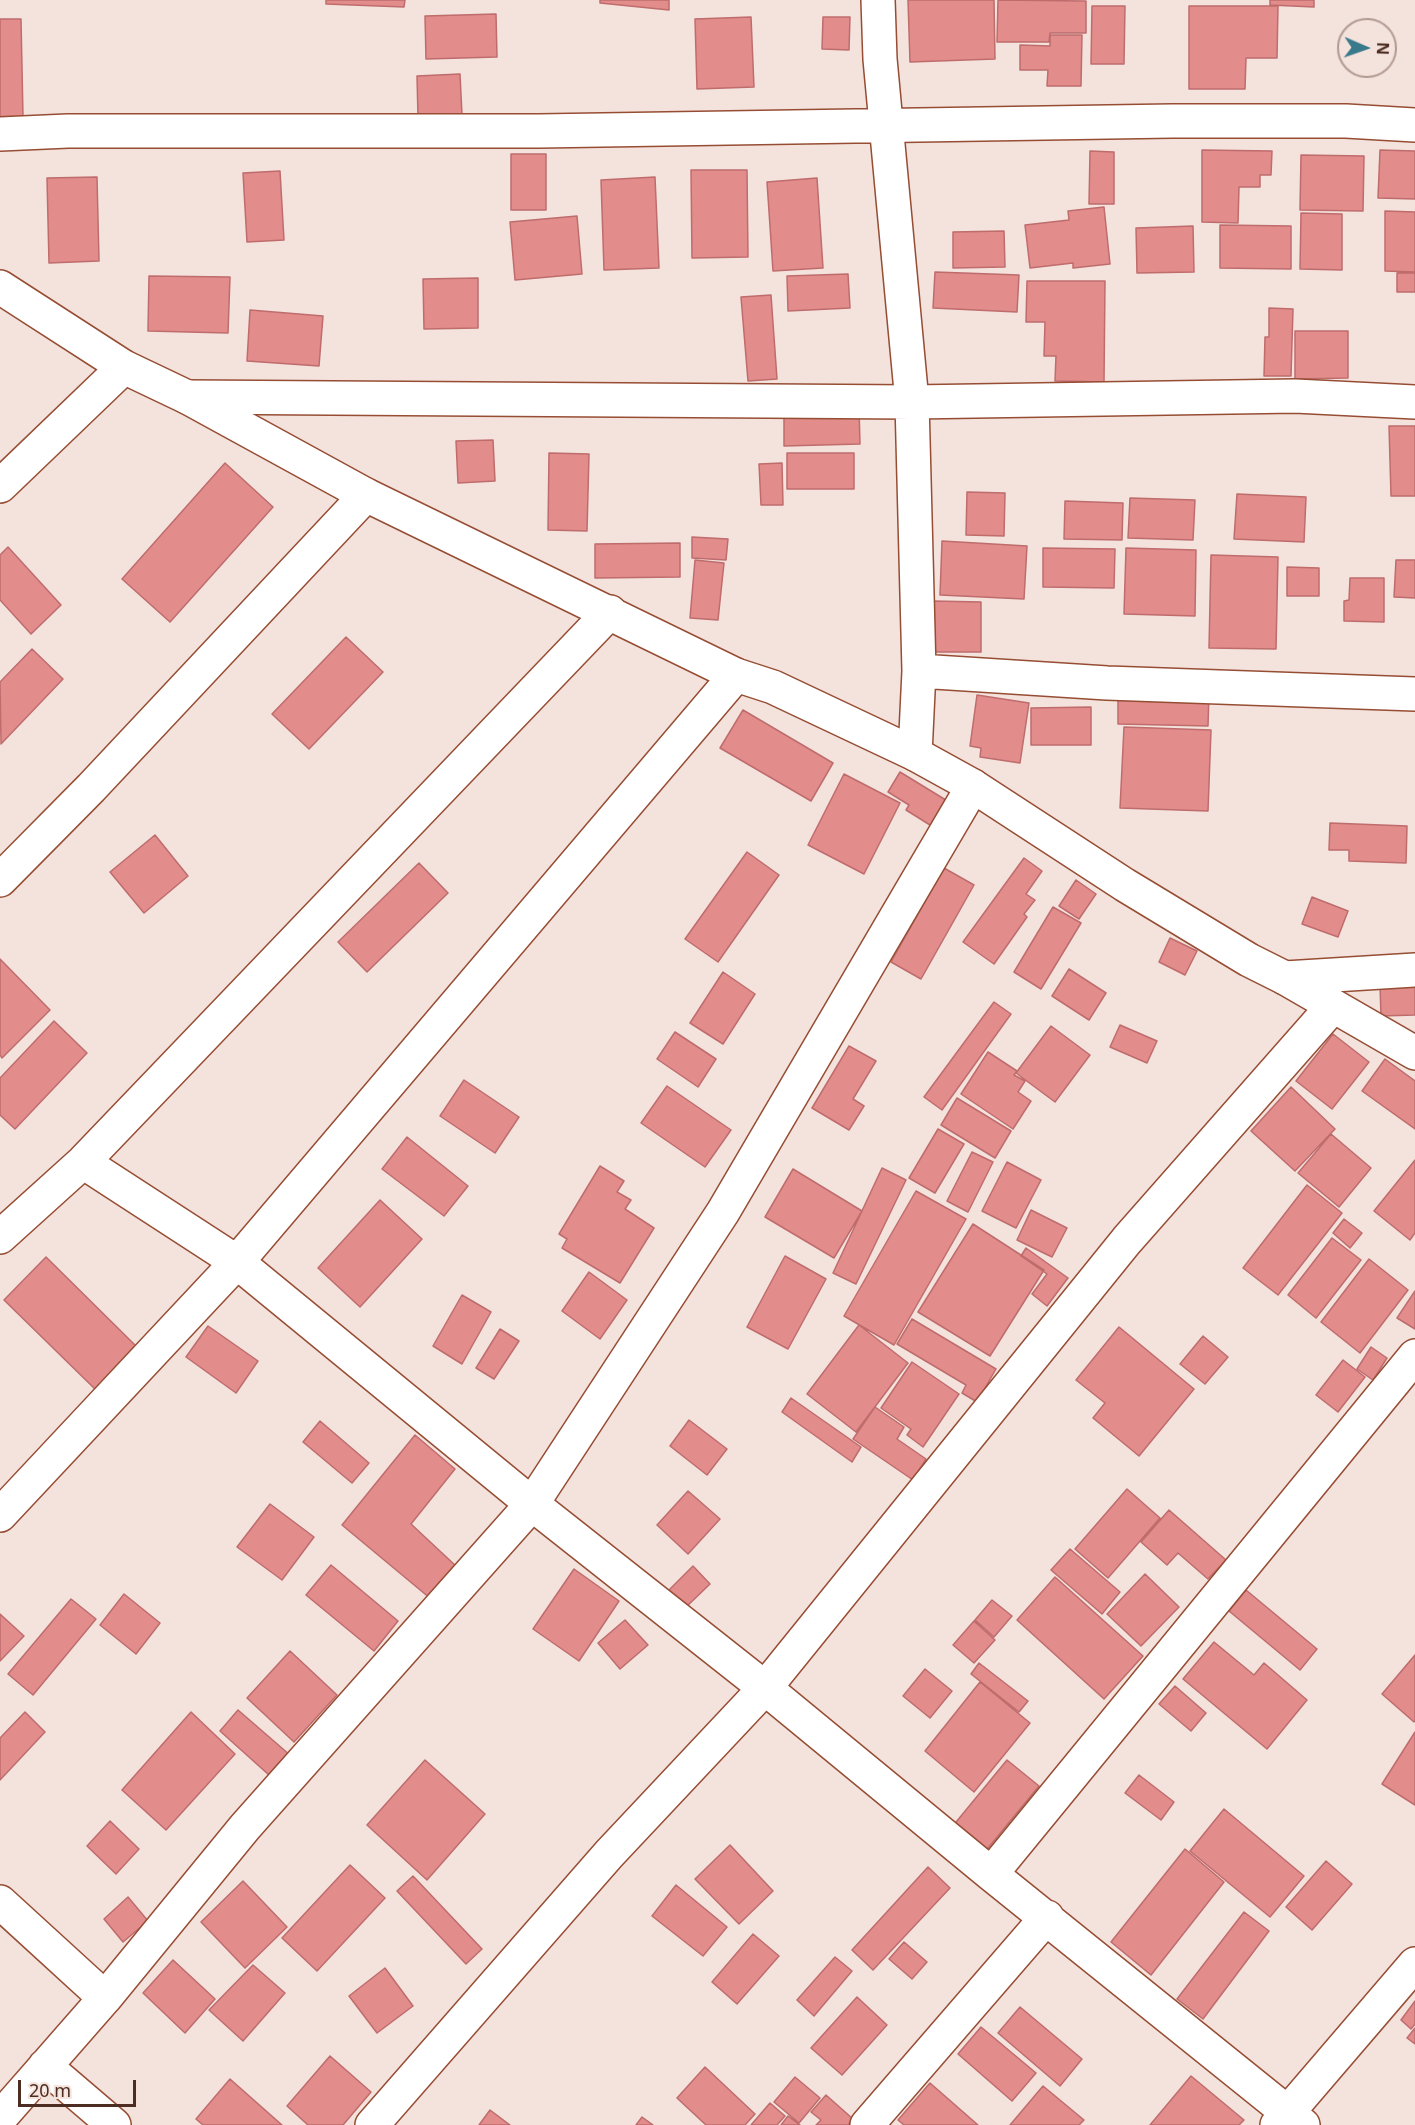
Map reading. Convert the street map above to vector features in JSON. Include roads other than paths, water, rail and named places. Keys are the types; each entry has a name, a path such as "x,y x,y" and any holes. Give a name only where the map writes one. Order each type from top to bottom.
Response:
{"street":[{"path":"878,0 880,60 912,402 919,671 915,754"},
{"path":"0,134 68,131 539,132 1346,121 1415,125"},
{"path":"0,287 124,367 187,397 366,495 736,675 773,687 915,754 973,786 1135,891 1249,960 1285,978 1415,1053"},
{"path":"0,486 124,367"},
{"path":"187,397 912,402 1295,396 1415,402"},
{"path":"0,880 91,788 366,495"},
{"path":"0,1237 83,1161 610,612"},
{"path":"919,671 1107,683 1415,694"},
{"path":"0,1515 237,1262 736,675"},
{"path":"0,2118 105,1998 252,1818 532,1504 723,1212 973,786"},
{"path":"1285,978 1415,970"},
{"path":"372,2125 609,1854 765,1688 1128,1240 1333,1006"},
{"path":"83,1161 237,1262 532,1504 765,1688 991,1874 1047,1917 1290,2121 1415,1964"},
{"path":"991,1874 1415,1356"},
{"path":"0,1902 105,1998"},
{"path":"867,2125 1047,1917"},
{"path":"45,2066 114,2125"}]}
